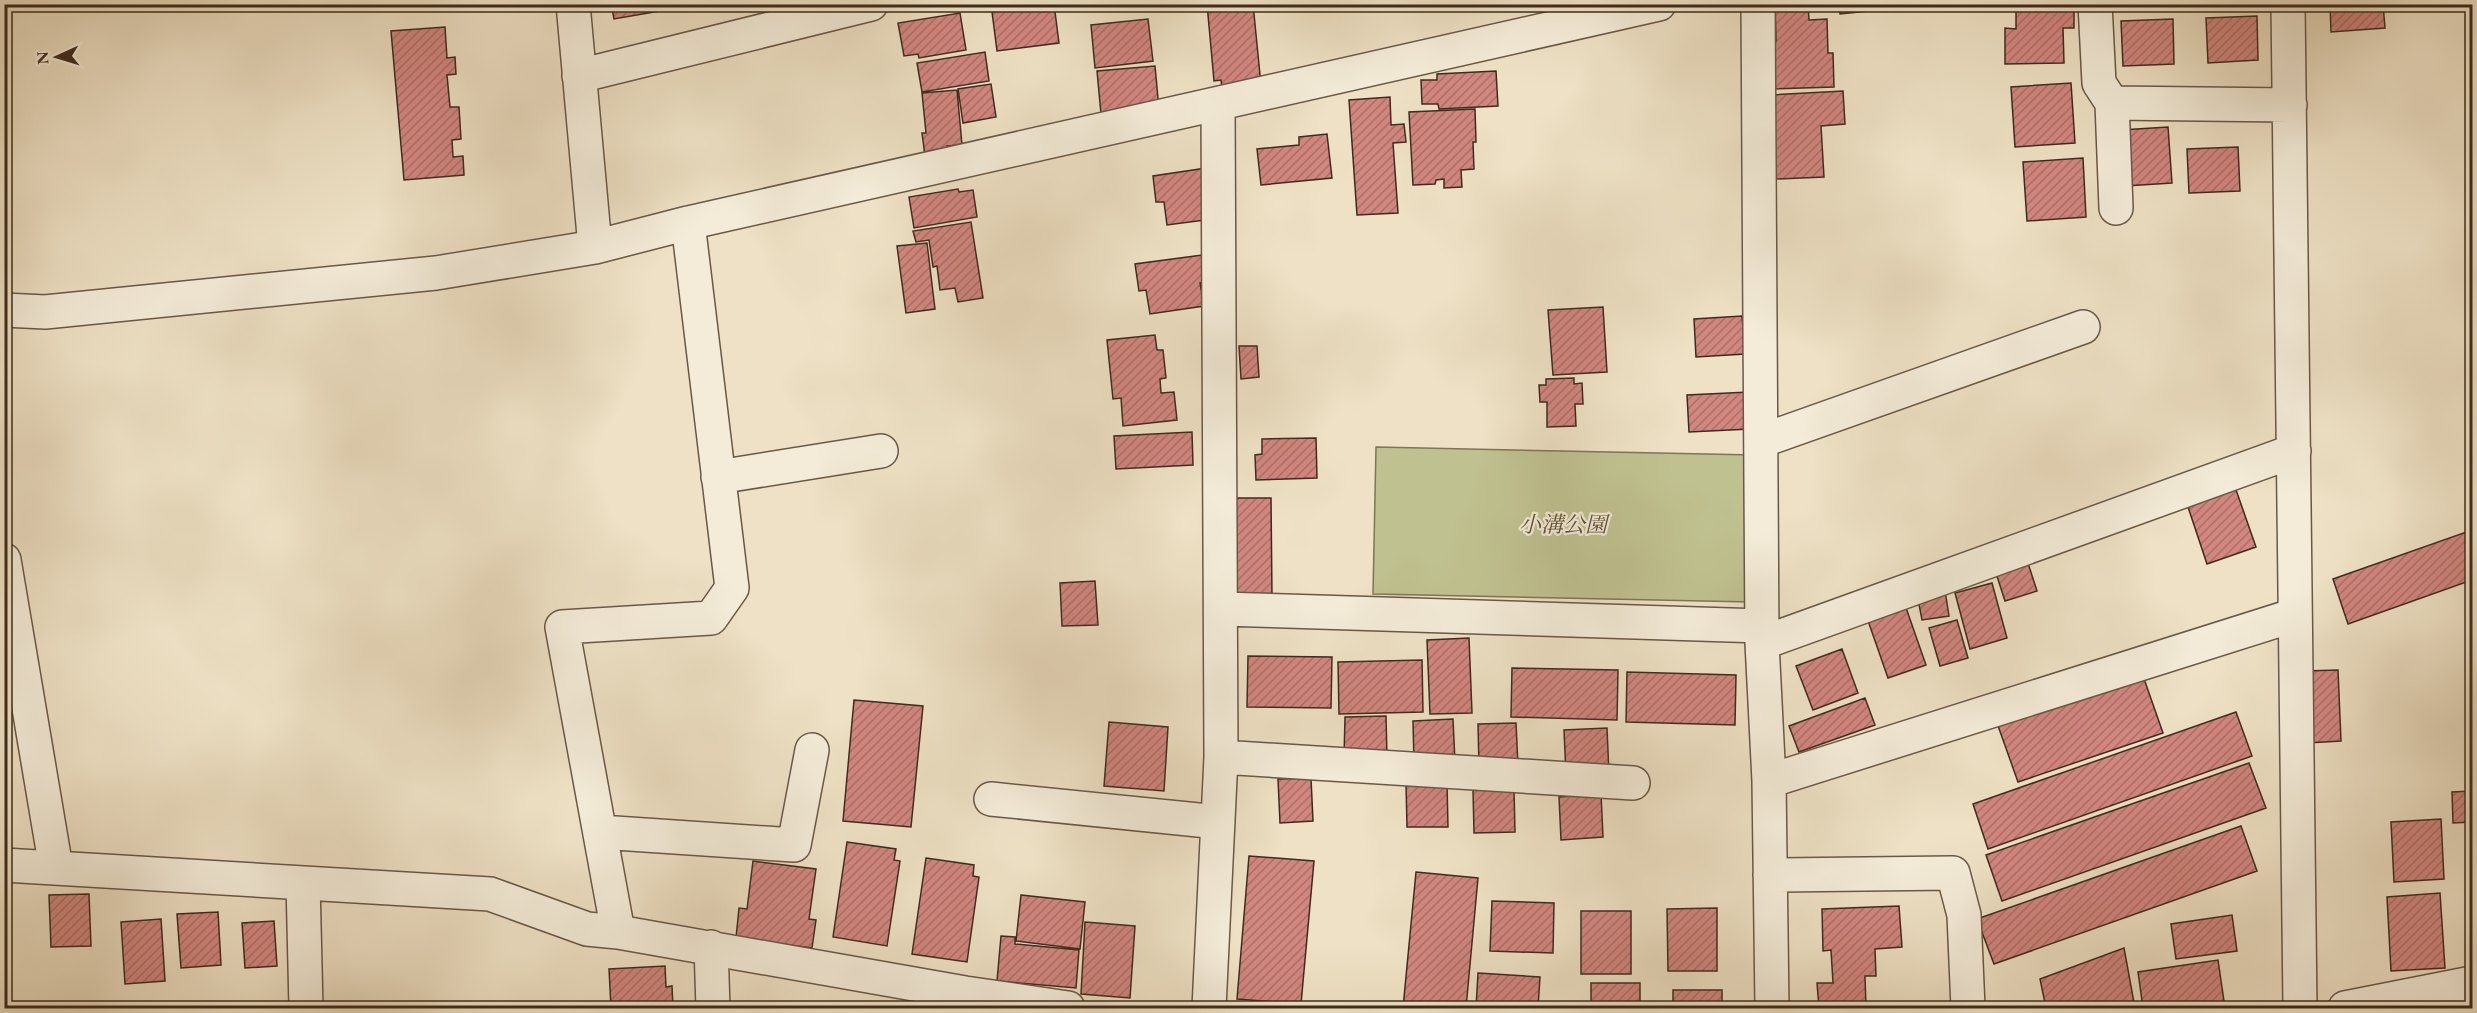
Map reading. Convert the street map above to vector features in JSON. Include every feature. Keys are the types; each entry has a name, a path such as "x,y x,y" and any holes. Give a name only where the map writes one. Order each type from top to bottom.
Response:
{"street":[{"path":"573,4 595,247"},
{"path":"579,76 871,4"},
{"path":"4,310 45,312 436,273 595,247 688,223 1659,4"},
{"path":"1758,4 1762,634 1768,781 1772,1008"},
{"path":"2096,4 2099,83 2112,103 2116,208"},
{"path":"2288,4 2300,1008"},
{"path":"2112,103 2290,105"},
{"path":"1209,1008 1221,757 1218,105"},
{"path":"618,932 562,627 711,618 732,588 688,223"},
{"path":"1761,441 2083,327"},
{"path":"718,477 881,451"},
{"path":"1221,609 1762,634 2294,451"},
{"path":"4,560 56,868"},
{"path":"1768,781 2295,615"},
{"path":"600,832 794,845 812,750"},
{"path":"1221,757 1633,783"},
{"path":"991,799 1218,822"},
{"path":"4,865 490,894 587,929 711,947 965,1001 1068,1008"},
{"path":"1770,875 1953,873 1964,915 1968,1008"},
{"path":"303,884 306,1008"},
{"path":"711,947 712,1008"},
{"path":"2345,1008 2472,982"}],"green space":[{"name":"小溝公園","path":"1376,447 1754,455 1751,602 1373,594"}],"building":[{"path":"611,4 671,4 671,9 614,19"},
{"path":"991,4 1054,4 1059,43 997,51"},
{"path":"1207,4 1253,4 1261,85 1222,89 1221,80 1214,81"},
{"path":"1775,4 1808,4 1809,20 1827,19 1828,53 1833,53 1834,87 1774,89 1772,41 1776,41"},
{"path":"1839,4 1887,4 1887,6 1840,14"},
{"path":"2016,4 2074,4 2074,28 2063,28 2064,63 2005,64 2005,28 2016,29"},
{"path":"2330,4 2383,4 2385,28 2331,32"},
{"path":"960,13 966,50 919,58 918,54 904,56 898,23"},
{"path":"2257,16 2258,60 2208,63 2206,18"},
{"path":"1148,19 1153,61 1095,68 1091,25"},
{"path":"2173,19 2174,64 2123,66 2121,21"},
{"path":"445,27 447,58 455,57 456,74 447,75 450,107 459,107 461,139 452,140 453,157 463,156 464,175 404,180 391,31"},
{"path":"985,52 989,81 922,92 917,63"},
{"path":"1155,66 1159,109 1101,114 1097,71"},
{"path":"1496,71 1498,106 1439,109 1438,104 1422,104 1421,80 1437,80 1437,74"},
{"path":"2071,83 2075,143 2015,147 2011,87"},
{"path":"991,84 996,117 963,123 958,89"},
{"path":"957,90 962,145 947,146 949,153 925,156 922,133 926,133 922,93"},
{"path":"1843,91 1845,124 1821,126 1824,177 1775,179 1771,95"},
{"path":"1390,97 1391,125 1404,124 1406,142 1393,143 1398,213 1357,215 1349,100"},
{"path":"1475,109 1474,169 1461,170 1462,187 1444,188 1444,179 1436,180 1435,184 1413,185 1409,112"},
{"path":"2168,127 2172,183 2125,186 2121,130"},
{"path":"1327,134 1332,178 1261,185 1257,149 1299,145 1299,137"},
{"path":"2238,147 2240,191 2189,193 2187,149"},
{"path":"2083,158 2086,217 2027,221 2023,162"},
{"path":"1227,165 1220,218 1167,225 1164,202 1156,202 1153,176"},
{"path":"958,189 959,192 973,190 977,217 914,228 909,197"},
{"path":"971,222 983,298 958,302 955,288 940,290 937,266 933,267 929,240 916,242 913,231"},
{"path":"927,243 935,309 906,313 897,246"},
{"path":"1210,254 1214,281 1200,283 1204,306 1150,314 1146,290 1139,291 1135,264"},
{"path":"1603,307 1607,372 1553,375 1548,310"},
{"path":"1742,316 1745,354 1696,357 1694,319"},
{"path":"1155,335 1157,350 1163,350 1166,378 1160,379 1161,393 1174,392 1177,420 1123,426 1121,398 1113,399 1107,340"},
{"path":"1239,346 1257,346 1259,377 1241,379"},
{"path":"1574,378 1574,384 1582,383 1583,404 1575,404 1576,426 1547,427 1547,402 1540,402 1539,385 1546,385 1546,379"},
{"path":"1749,392 1750,429 1689,432 1687,395"},
{"path":"1192,432 1193,465 1116,469 1114,436"},
{"path":"1316,438 1317,478 1256,480 1255,455 1262,454 1262,439"},
{"path":"2235,487 2256,547 2207,564 2187,504"},
{"path":"1226,498 1271,498 1272,597 1227,597"},
{"path":"2472,530 2472,580 2348,624 2333,579"},
{"path":"2027,560 2037,591 2005,601 1995,570"},
{"path":"1095,581 1098,625 1062,626 1060,583"},
{"path":"1992,583 2007,638 1970,649 1955,593"},
{"path":"1944,584 1949,616 1922,620 1916,589"},
{"path":"1904,602 1926,665 1888,678 1866,615"},
{"path":"1957,620 1968,658 1940,666 1929,628"},
{"path":"1469,638 1472,713 1430,714 1427,640"},
{"path":"1842,649 1858,693 1813,710 1796,666"},
{"path":"1248,656 1332,657 1331,708 1247,707"},
{"path":"1422,660 1423,712 1339,714 1338,662"},
{"path":"1512,668 1618,670 1617,720 1511,717"},
{"path":"2338,670 2341,741 2307,743 2304,671"},
{"path":"1627,672 1736,675 1735,725 1626,722"},
{"path":"2142,673 2163,733 2018,782 1997,723"},
{"path":"1865,698 1875,725 1799,752 1789,726"},
{"path":"854,700 923,706 911,827 843,821"},
{"path":"2236,712 2252,756 1988,849 1973,804"},
{"path":"1386,716 1387,757 1344,757 1345,717"},
{"path":"1453,719 1455,762 1414,764 1413,721"},
{"path":"1109,722 1168,727 1164,791 1104,786"},
{"path":"1516,723 1518,766 1479,767 1478,724"},
{"path":"1607,728 1609,774 1566,775 1564,730"},
{"path":"2249,763 2266,808 2002,901 1986,855"},
{"path":"1311,778 1313,821 1280,823 1278,779"},
{"path":"1447,783 1448,827 1407,827 1406,784"},
{"path":"1473,790 1514,790 1515,832 1474,833"},
{"path":"2472,791 2472,822 2453,823 2452,792"},
{"path":"1601,794 1603,837 1561,840 1559,797"},
{"path":"2441,819 2444,879 2394,882 2391,822"},
{"path":"2241,826 2257,871 1994,964 1977,919"},
{"path":"847,842 896,849 894,860 900,861 887,946 833,937"},
{"path":"1249,856 1314,861 1301,1004 1237,999"},
{"path":"926,858 974,865 973,876 979,877 967,962 912,954"},
{"path":"753,861 816,869 809,919 816,920 812,948 736,938 739,908 747,909"},
{"path":"1416,872 1478,878 1466,1008 1403,1008"},
{"path":"2440,893 2445,968 2391,971 2387,897"},
{"path":"89,894 91,946 51,947 49,895"},
{"path":"1021,895 1085,902 1080,949 1016,941"},
{"path":"1492,901 1554,903 1553,953 1490,951"},
{"path":"1899,906 1902,947 1875,949 1876,976 1865,976 1866,1008 1819,1008 1817,983 1833,983 1831,950 1823,951 1822,909"},
{"path":"1717,908 1717,971 1668,971 1667,909"},
{"path":"1581,911 1631,911 1631,974 1581,974"},
{"path":"218,912 221,965 181,968 177,914"},
{"path":"2232,915 2237,951 2176,959 2171,924"},
{"path":"161,919 165,981 125,984 121,922"},
{"path":"274,921 277,966 245,968 242,923"},
{"path":"1085,922 1135,926 1130,998 1081,994"},
{"path":"1001,936 1015,937 1015,944 1079,950 1076,988 997,981"},
{"path":"2124,948 2135,1008 2046,1008 2040,979"},
{"path":"2218,960 2225,1008 2143,1008 2138,972"},
{"path":"665,966 666,987 672,986 673,1008 611,1008 609,969"},
{"path":"1478,973 1540,977 1538,1008 1476,1008"},
{"path":"1591,983 1640,983 1640,1008 1591,1008"},
{"path":"1673,990 1722,990 1722,1008 1673,1008"}]}
